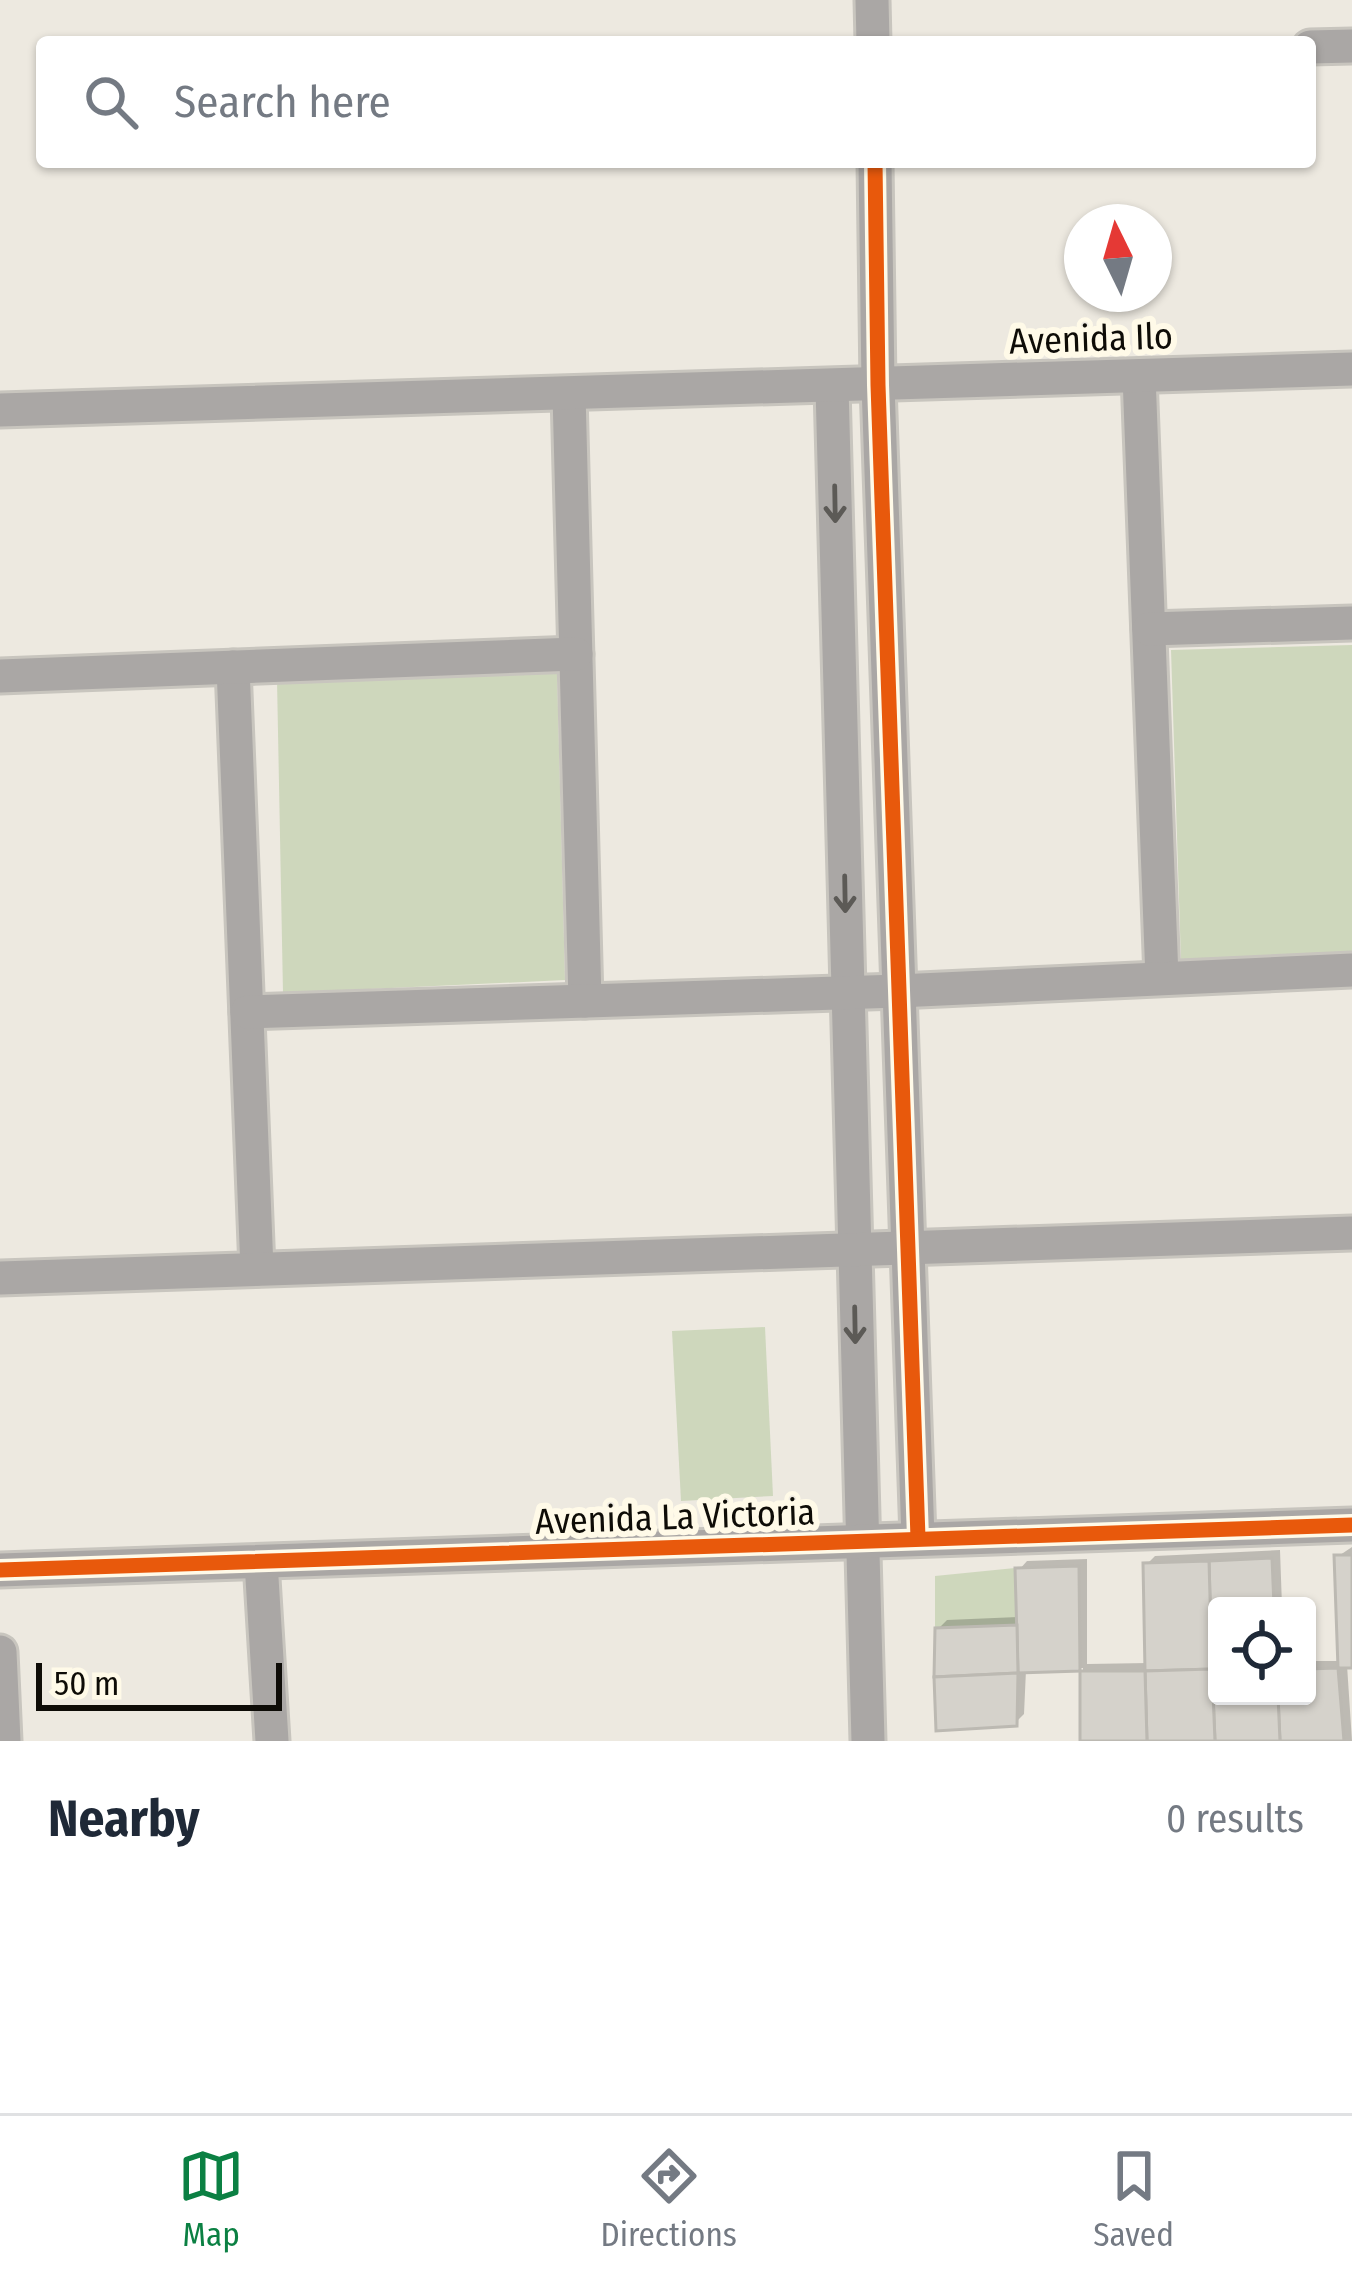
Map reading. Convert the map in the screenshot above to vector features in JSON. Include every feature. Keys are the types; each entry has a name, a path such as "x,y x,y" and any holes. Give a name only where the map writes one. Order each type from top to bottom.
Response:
{"street":[{"path":"872,0 873,36"},
{"path":"1316,47 1352,46"},
{"path":"875,168 878,385 918,1538"},
{"name":"Avenida Ilo","path":"0,410 1352,369"},
{"path":"1138,376 1162,978"},
{"path":"832,387 868,1741"},
{"path":"569,394 585,1001"},
{"path":"1149,629 1352,623"},
{"path":"0,676 576,654"},
{"path":"233,667 257,1269"},
{"path":"247,1012 847,993 1352,970"},
{"path":"0,1278 1352,1233"},
{"name":"Avenida La Victoria","path":"0,1570 1352,1525"},
{"path":"260,1562 272,1741"},
{"path":"0,1652 4,1741"}],"green space":[{"path":"1352,645 1352,954 1181,961 1171,650"},
{"path":"557,671 565,980 283,993 277,680"},
{"path":"765,1327 773,1496 681,1501 672,1331"},
{"path":"1015,1568 1017,1625 935,1628 935,1576"}],"building":[{"path":"1334,1555 1352,1555 1352,1668 1338,1668"},
{"path":"1272,1558 1274,1597 1210,1597 1209,1561"},
{"path":"1209,1561 1208,1669 1145,1671 1143,1563"},
{"path":"1079,1566 1080,1671 1018,1673 1015,1568"},
{"path":"1017,1625 1018,1673 934,1677 935,1628"},
{"path":"1338,1668 1344,1741 1280,1741 1278,1705 1316,1705 1316,1669"},
{"path":"1208,1669 1215,1741 1147,1741 1145,1671"},
{"path":"1080,1671 1145,1671 1147,1741 1080,1741"},
{"path":"1018,1673 1017,1726 936,1731 934,1677"},
{"path":"1214,1705 1278,1705 1280,1741 1215,1741"}],"cycle path":[{"path":"875,168 878,385 918,1538"},
{"path":"0,1570 1352,1525"}]}
